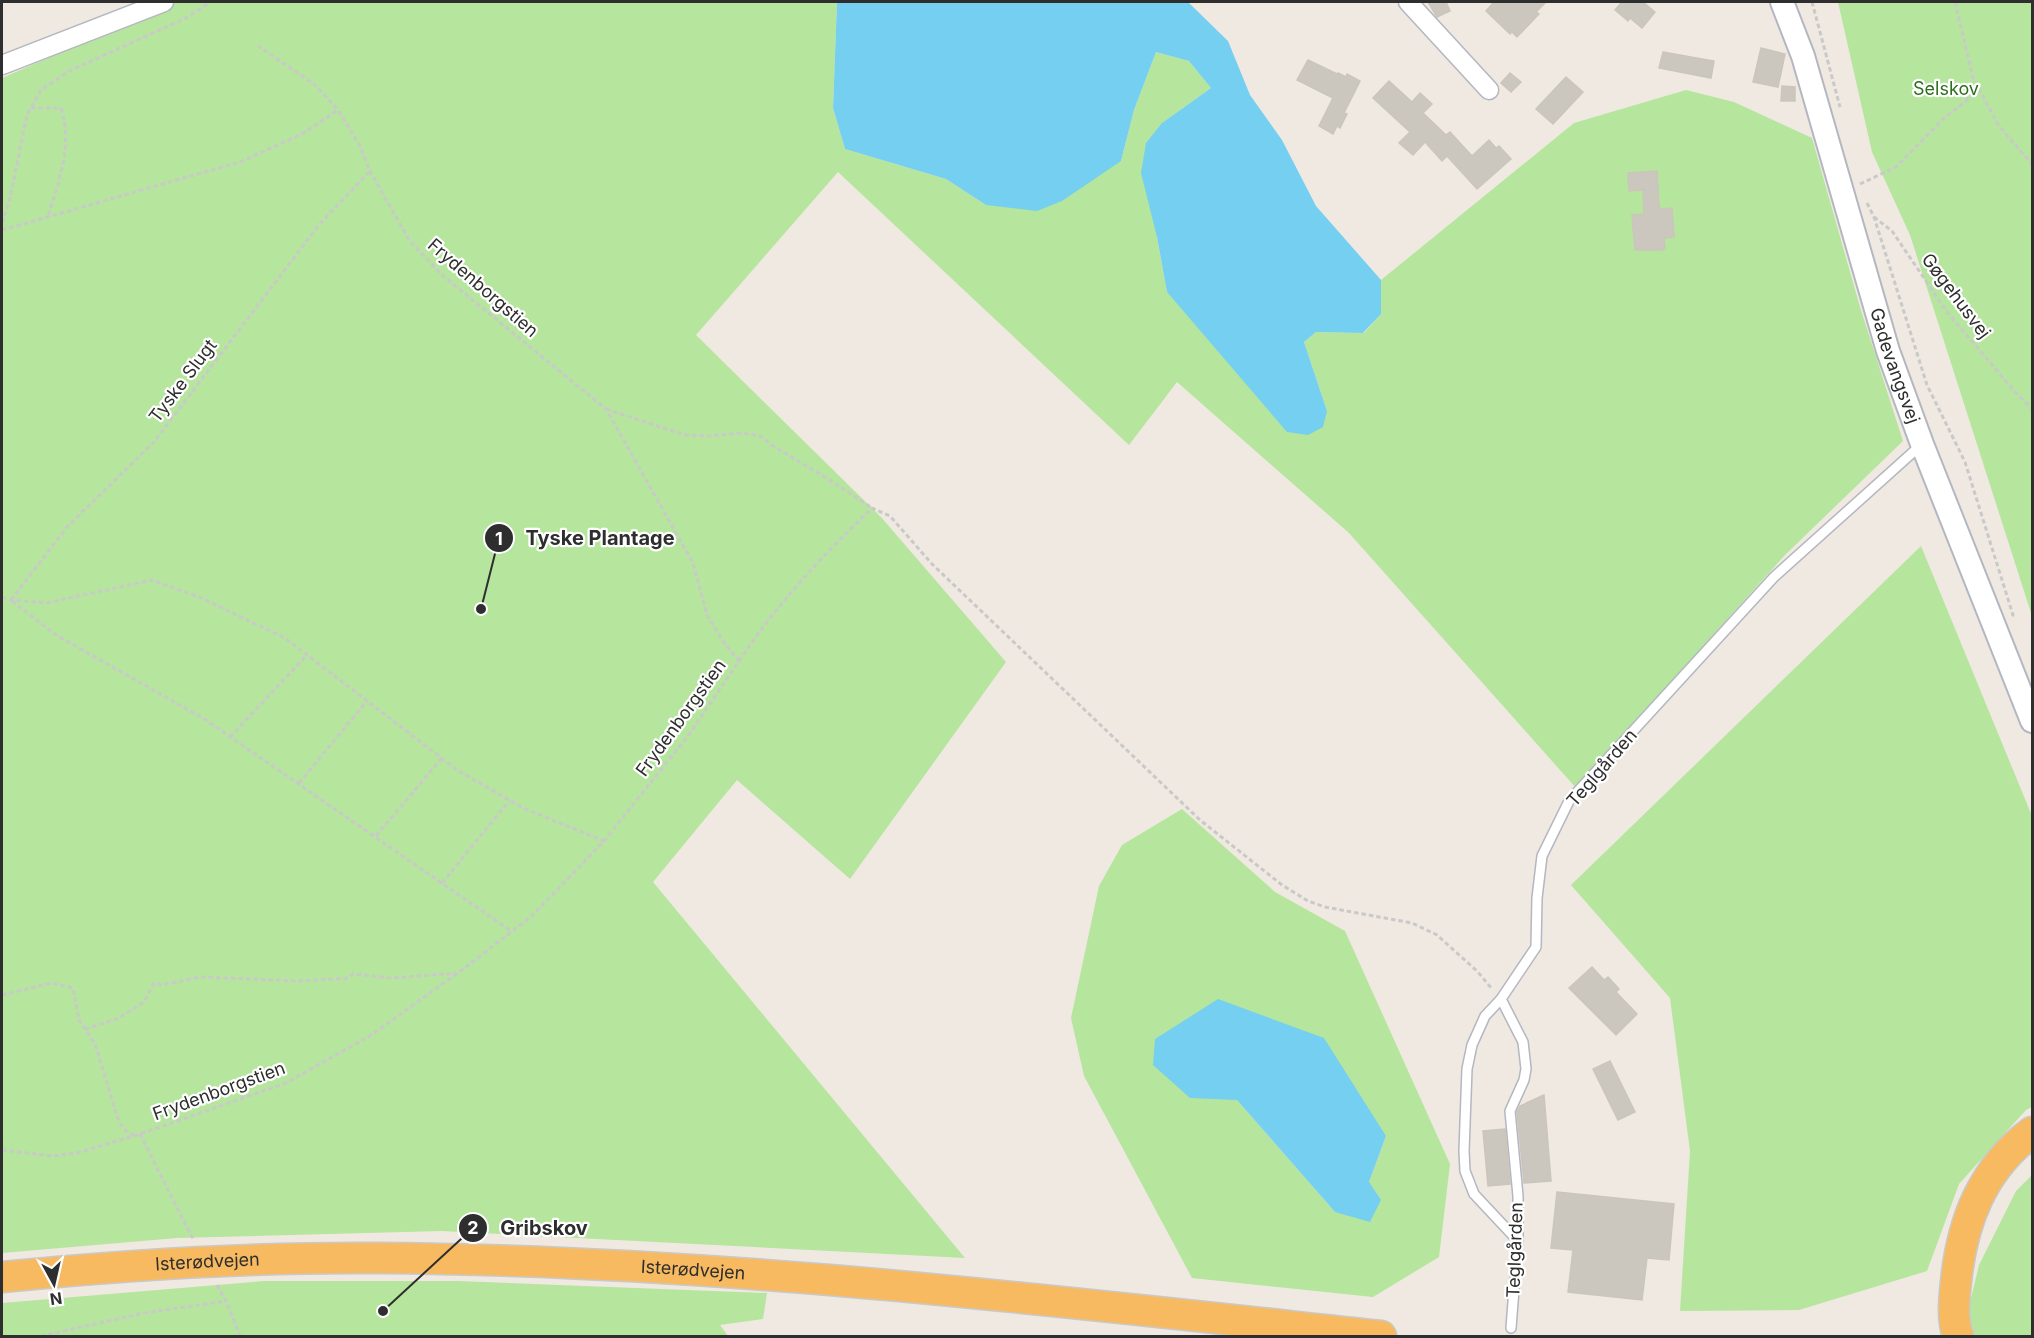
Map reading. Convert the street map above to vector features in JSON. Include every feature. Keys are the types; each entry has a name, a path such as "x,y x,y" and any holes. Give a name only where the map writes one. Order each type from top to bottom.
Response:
{"highway":[{"path":"1954,1332 1958,1262 1966,1225 1981,1190 1998,1163 2032,1132"},
{"name":"Isterødvejen","path":"2,1277 157,1264 262,1260 376,1258 598,1264 890,1285 1381,1336"}],"street":[{"path":"2,65 164,2"},
{"path":"1408,2 1489,90"},
{"name":"Gadevangsvej","path":"1782,2 1803,56 1888,351 1922,444 2032,721"}],"lane":[{"name":"Teglgården","path":"1511,1328 1518,1241 1518,1196 1510,1111 1524,1080 1526,1069 1523,1042 1501,999 1536,946 1537,898 1542,856 1569,801 1774,578 1922,444"},
{"path":"1501,999 1485,1016 1472,1045 1467,1069 1465,1171 1474,1194 1518,1241"}],"path":[{"path":"2,223 10,198 27,115 41,90 69,71 184,20 211,2"},
{"path":"1812,2 1840,109"},
{"path":"1955,2 1973,78 1999,126 2032,164"},
{"name":"Frydenborgstien","path":"2,1150 52,1156 76,1153 139,1135 286,1083 373,1034 534,914 604,841 688,736 739,661 707,615 693,563 606,409 441,275 409,240 370,171 360,146 338,110 314,84 258,46"},
{"path":"1862,193 1858,184 1896,167 1943,119 1979,88"},
{"path":"30,108 61,108 67,125 63,165 48,216"},
{"path":"2,230 240,162 302,135 338,110"},
{"name":"Tyske Slugt","path":"11,600 67,527 154,442 318,226 370,171"},
{"path":"1866,201 1874,218 1927,385 1965,462 2013,615 2007,624"},
{"path":"1850,219 1874,218"},
{"name":"Gøgehusvej","path":"1874,218 1892,231 1947,312 2032,409"},
{"path":"606,409 685,435 742,433 760,436 872,508 890,516 932,564 1200,820 1282,885 1308,901 1325,907 1413,923 1437,935 1477,971 1501,999"},
{"path":"739,661 788,596 831,547 872,508"},
{"path":"2,597 46,603 152,580 199,597 285,638 457,770 523,808 604,841"},
{"path":"11,600 56,635 206,720 512,931"},
{"path":"230,737 307,655"},
{"path":"298,783 367,701"},
{"path":"376,836 442,758"},
{"path":"442,883 509,801"},
{"path":"86,1029 119,1018 144,1002 154,982 162,985 200,978 298,981 348,978 353,974 392,978 457,973"},
{"path":"2,995 52,983 73,988 79,1020 95,1044 101,1058 119,1122 128,1133 139,1135 193,1239"},
{"path":"217,1285 240,1336"},
{"path":"41,1336 144,1313 226,1301"}],"green space":[{"path":"177,2 837,2 833,108 845,149 946,179 986,205 1121,161 1134,110 1156,52 1189,61 1211,88 1162,123 1157,237 1167,292 1327,411 1304,342 1316,332 1364,333 1381,314 1381,280 1574,123 1686,90 1734,102 1812,138 1860,307 1903,441 1784,556 1576,788 1349,533 1177,382 1129,445 838,172 696,335 881,517 1006,662 850,879 737,780 653,882 965,1258 442,1231 177,1238 2,1253 2,78"},
{"name":"Selskov","path":"1838,2 2032,2 2032,616 1910,235 1872,152"},
{"path":"1921,546 2032,816 2032,1107 2026,1110 1959,1184 1927,1271 1799,1310 1680,1311 1690,1151 1670,998 1571,885"},
{"path":"1182,809 1275,892 1345,931 1450,1164 1439,1257 1373,1297 1192,1278 1084,1076 1071,1018 1099,886 1122,845","holes":["1237,1100 1386,1136 1369,1182 1335,1212"]},
{"path":"2032,1175 2032,1336 1975,1336 1967,1315 1979,1265 2016,1191"},
{"path":"264,1281 457,1281 767,1293 763,1319 720,1325 728,1336 2,1336 2,1303"}],"water":[{"path":"837,2 1188,2 1228,41 1250,95 1282,140 1316,206 1381,280 1381,314 1363,333 1316,332 1304,342 1327,411 1323,427 1308,435 1287,432 1167,292 1157,237 1141,173 1146,143 1162,123 1211,88 1189,61 1156,52 1134,110 1121,161 1062,201 1037,211 986,205 946,179 845,149 833,108"},
{"path":"1218,999 1324,1038 1386,1136 1369,1182 1381,1200 1370,1222 1335,1212 1237,1100 1190,1098 1153,1065 1155,1039"}],"building":[{"path":"1428,2 1446,2 1450,11 1437,17"},
{"path":"1494,2 1546,2 1536,12 1539,14 1517,37 1512,32 1510,34 1486,11"},
{"path":"1622,2 1643,2 1655,12 1642,28 1630,18 1628,21 1615,10"},
{"path":"1761,48 1785,54 1778,87 1753,82"},
{"path":"1663,52 1714,61 1711,78 1659,68"},
{"path":"1308,60 1337,74 1346,77 1347,74 1360,81 1344,113 1347,114 1340,128 1337,126 1333,134 1319,126 1333,98 1297,80"},
{"path":"1510,73 1521,82 1511,92 1501,83"},
{"path":"1566,77 1583,92 1553,124 1536,109"},
{"path":"1389,81 1412,102 1420,93 1432,104 1423,113 1446,135 1450,132 1472,156 1489,140 1496,148 1499,146 1511,159 1477,189 1447,156 1442,161 1425,142 1413,155 1399,143 1410,132 1373,98"},
{"path":"1782,86 1795,87 1795,101 1781,101"},
{"path":"1657,171 1659,206 1660,209 1672,208 1674,237 1664,238 1665,248 1663,250 1635,250 1632,215 1644,214 1643,190 1629,191 1628,173"},
{"path":"1592,967 1604,980 1608,977 1619,989 1616,992 1637,1014 1616,1035 1569,988"},
{"path":"1610,1061 1635,1112 1618,1120 1593,1069"},
{"path":"1544,1095 1551,1181 1524,1183 1517,1112 1520,1106"},
{"path":"1505,1129 1510,1184 1488,1186 1483,1131"},
{"path":"1557,1192 1674,1204 1669,1260 1647,1258 1642,1300 1568,1292 1573,1250 1551,1248"}],"place":[{"name":"Tyske Plantage","path":"481,609"},
{"name":"Gribskov","path":"383,1311"}]}
